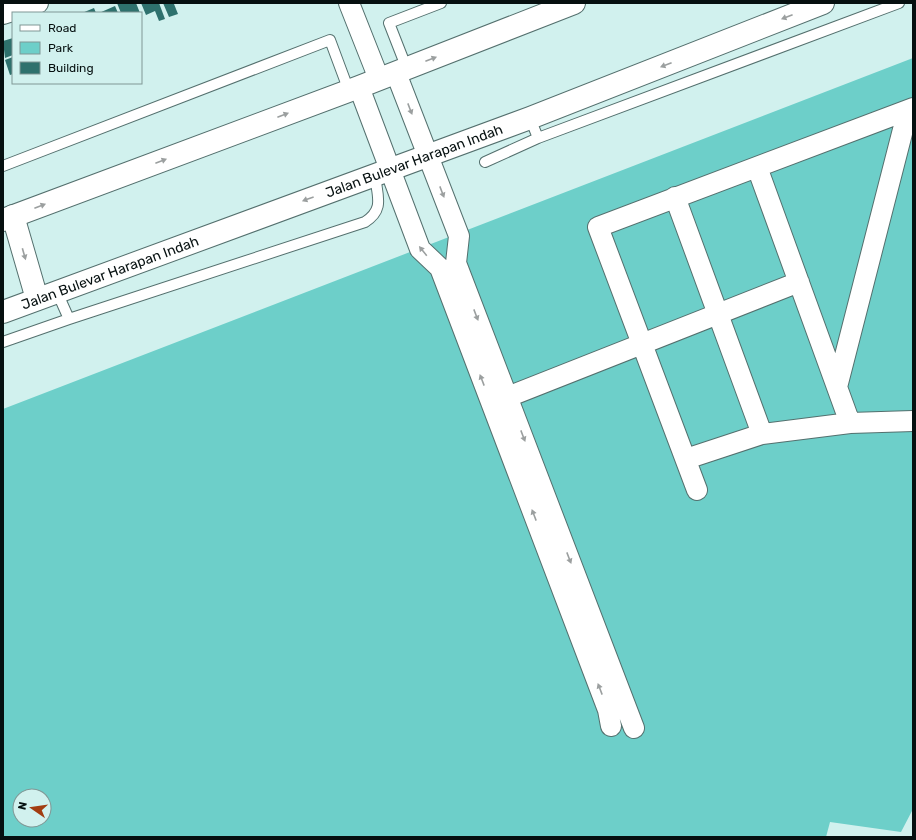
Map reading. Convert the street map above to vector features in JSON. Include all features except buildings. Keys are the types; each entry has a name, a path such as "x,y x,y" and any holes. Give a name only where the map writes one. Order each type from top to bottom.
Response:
{"street":[{"path":"8,11 38,3"},
{"path":"350,3 378,80 428,156 459,236 448,265"},
{"path":"37,299 8,218 378,80 574,3"},
{"name":"Jalan Bulevar Harapan Indah","path":"3,312 530,118 823,3"},
{"path":"378,80 383,172 420,249 448,265 499,400 608,710 611,726"},
{"path":"697,490 598,227 910,109"},
{"path":"836,387 910,109"},
{"path":"757,167 850,423"},
{"path":"675,197 762,434"},
{"path":"499,400 799,282"},
{"path":"499,400 634,728"},
{"path":"686,459 762,434 850,423 913,421"}],"lane":[{"path":"3,166 330,40 378,80 390,23 441,3"},
{"path":"485,162 538,138 899,3"},
{"path":"530,118 538,138"},
{"path":"3,342 365,222 376,213 383,172"},
{"path":"57,292 69,319"}],"green space":[{"path":"913,58 913,809 901,832 830,822 826,837 3,837 3,409"}]}
